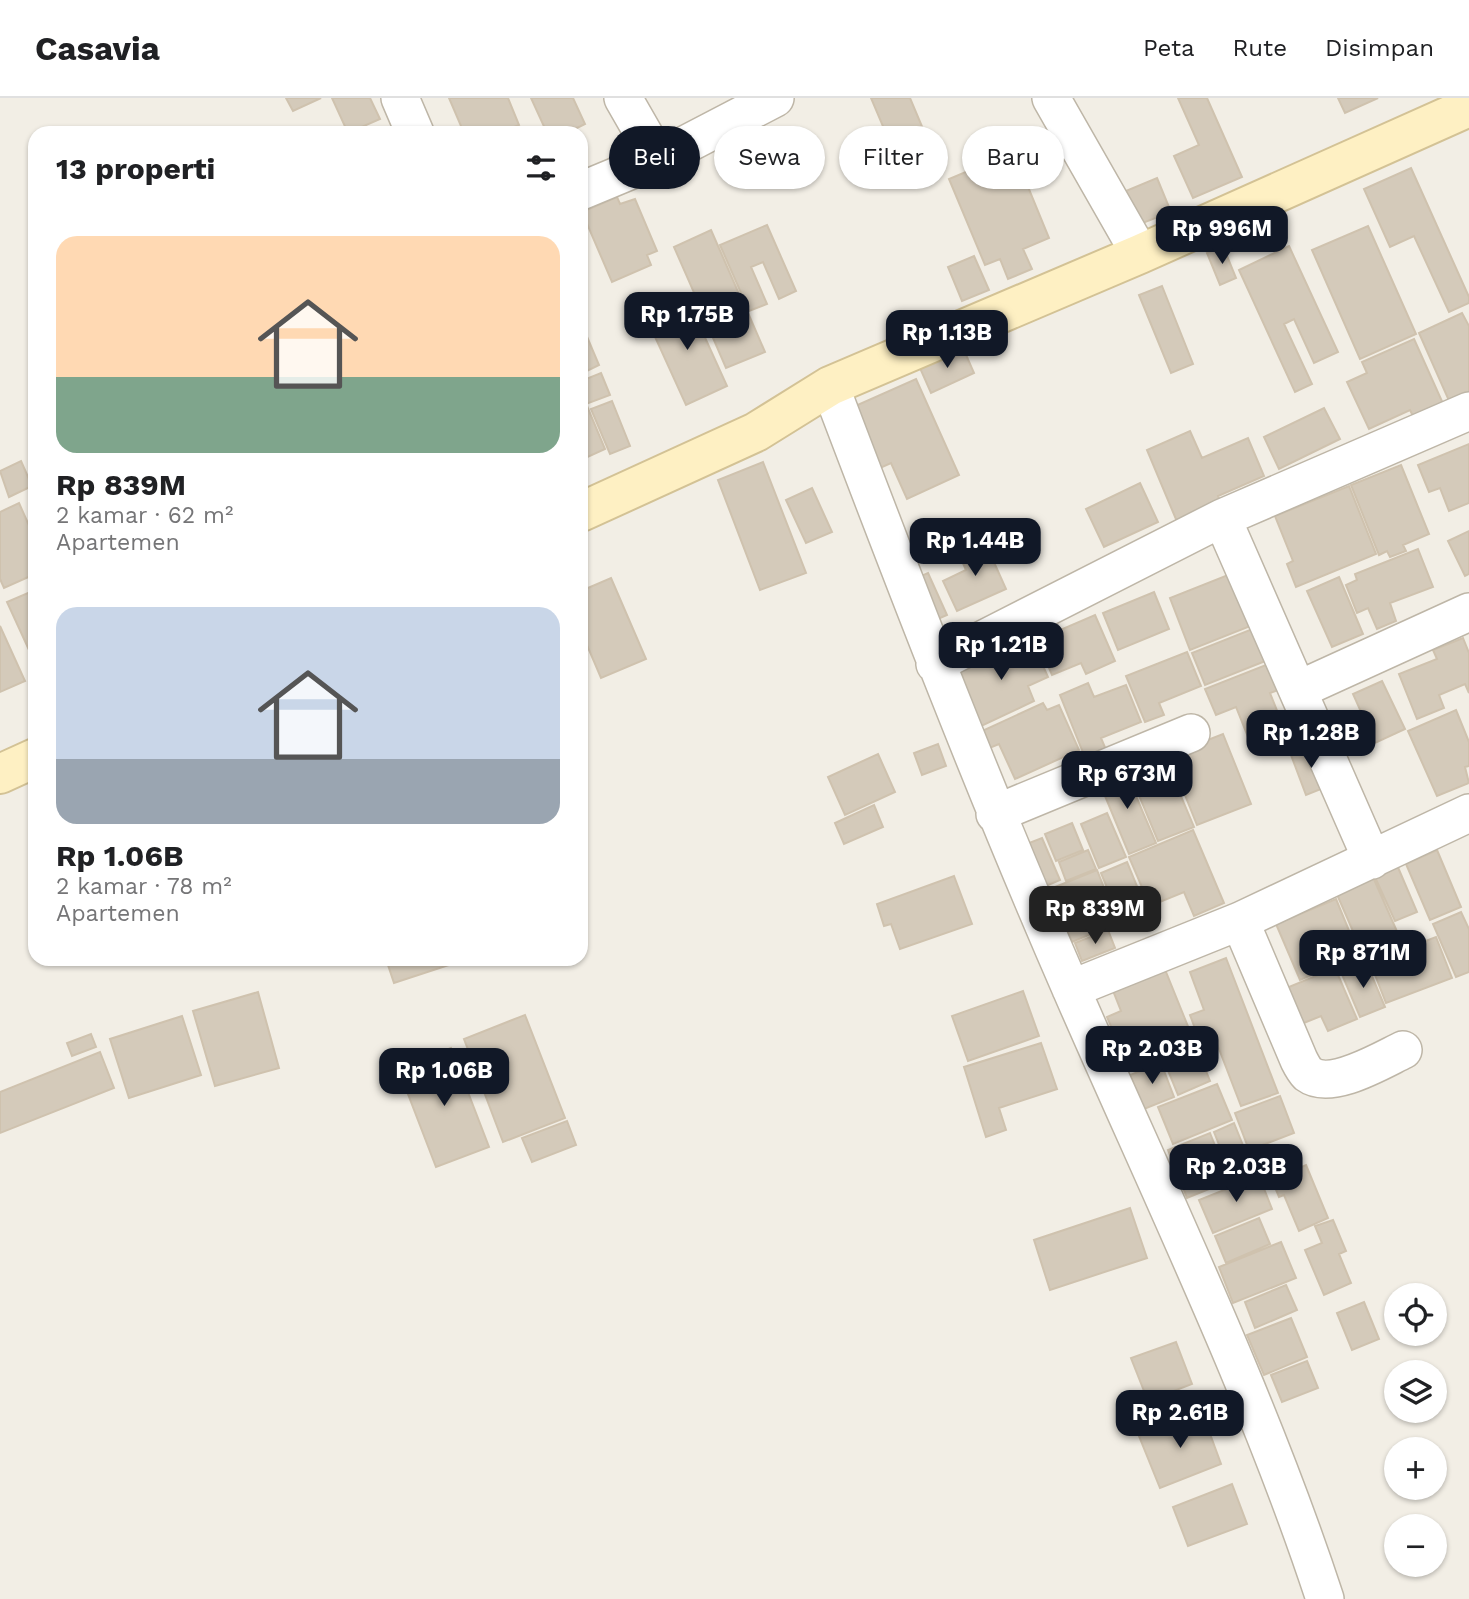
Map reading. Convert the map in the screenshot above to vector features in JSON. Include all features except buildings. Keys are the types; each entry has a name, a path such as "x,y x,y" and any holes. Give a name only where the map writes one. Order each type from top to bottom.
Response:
{"main road":[{"path":"588,509 756,432 830,386 1140,254 1469,107"},
{"path":"0,774 28,761"}],"street":[{"path":"400,98 412,126"},
{"path":"622,98 639,126"},
{"path":"700,137 775,98"},
{"path":"1051,98 1140,254"},
{"path":"588,188 609,180"},
{"path":"830,386 995,814 1249,1398 1298,1517 1325,1599"},
{"path":"935,664 1222,517 1469,411"},
{"path":"1222,517 1372,860"},
{"path":"1298,690 1469,612"},
{"path":"995,814 1191,733"},
{"path":"1071,989 1240,921 1469,813"},
{"path":"1240,921 1299,1060 1308,1074 1323,1079 1343,1077 1403,1050"}]}
